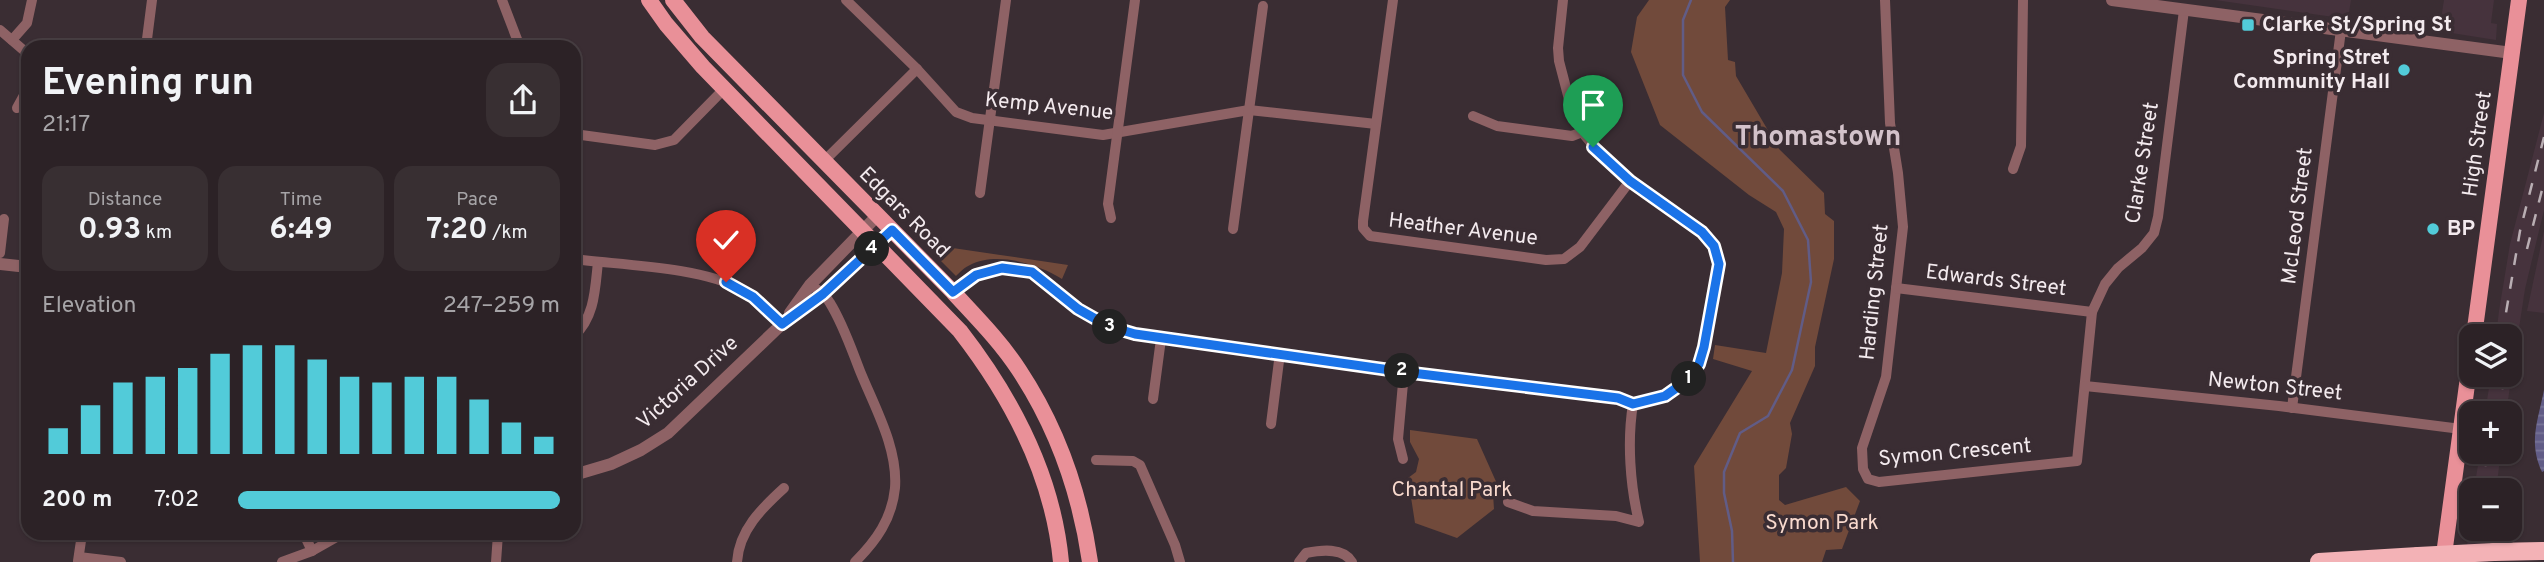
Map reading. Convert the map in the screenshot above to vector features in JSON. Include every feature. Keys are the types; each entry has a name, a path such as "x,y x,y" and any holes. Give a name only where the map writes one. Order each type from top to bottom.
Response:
{"highway":[{"path":"2319,562 2544,551"}],"main road":[{"name":"Edgars Road","path":"649,0 678,39 724,89 960,331 998,382 1041,472 1054,515 1061,562"},
{"name":"Edgars Road","path":"673,0 702,37 953,292 1019,370 1042,411 1071,475 1082,511 1090,562"},
{"name":"High Street","path":"2476,324 2519,0"},
{"path":"2443,562 2459,444"}],"street":[{"path":"12,40 27,23 32,0"},
{"path":"147,40 152,0"},
{"path":"502,0 517,40"},
{"path":"980,193 1006,0"},
{"path":"1111,218 1108,204 1135,0"},
{"name":"Heather Avenue","path":"1393,0 1363,221 1366,232 1376,238 1546,260 1564,259 1580,247 1630,181"},
{"path":"953,292 976,275 1002,268 1032,272 1078,309 1108,326 1161,339 1618,398 1633,404 1665,396 1689,379 1699,364 1719,264 1714,246 1702,232 1607,162 1582,132 1571,107 1559,61 1563,0"},
{"path":"2013,169 2021,146 2023,0"},
{"path":"2112,0 2512,53"},
{"name":"Harding Street","path":"1885,1 1890,123 1903,227 1886,377"},
{"name":"Kemp Avenue","path":"851,2 956,112 972,118 1102,135 1116,135 1249,110 1376,124"},
{"path":"1233,229 1263,6"},
{"name":"Clarke Street","path":"2085,386 2092,312 2105,284 2154,233 2184,10"},
{"path":"0,30 21,48"},
{"name":"McLeod Street","path":"2292,408 2341,30"},
{"path":"823,162 917,69"},
{"path":"581,135 655,145 674,140 724,89"},
{"path":"17,108 21,101"},
{"path":"1474,116 1497,126 1572,136 1582,132"},
{"name":"Victoria Drive","path":"782,324 810,285 877,216"},
{"path":"0,253 4,219"},
{"name":"Victoria Drive","path":"581,473 611,464 668,433 782,324 820,296 892,230"},
{"path":"581,260 701,275 726,282 753,297 782,324"},
{"path":"581,330 590,315 598,262"},
{"path":"0,264 21,266"},
{"path":"810,285 837,318 890,445 895,470 889,514 873,544 855,562"},
{"name":"Edwards Street","path":"1896,288 2092,312"},
{"path":"1153,399 1161,339"},
{"path":"1271,424 1280,353"},
{"path":"1403,458 1398,439 1404,372"},
{"name":"Symon Crescent","path":"1886,377 1862,448 1863,469 1868,479 1879,482 2077,460 2085,386"},
{"name":"Newton Street","path":"2085,386 2459,429"},
{"path":"1508,502 1533,511 1616,516 1639,522 1633,500 1630,421 1633,404"},
{"path":"1096,460 1133,461 1140,465 1180,562"},
{"path":"737,562 744,535 758,512 784,488"},
{"path":"81,540 78,560 121,562"},
{"path":"307,540 312,551"},
{"path":"282,562 312,551 331,540"},
{"path":"496,562 498,540"},
{"path":"1298,562 1306,553 1338,552 1348,555 1352,562"}],"shaded area":[{"path":"2215,0 2351,0 2348,19"},
{"path":"2444,0 2494,0 2491,23 2497,24 2496,40 2439,31"},
{"path":"2544,113 2544,210 2520,324 2497,324 2510,244"},
{"path":"2544,231 2544,313 2527,311"},
{"path":"2489,387 2510,387 2508,401 2487,401"},
{"path":"2544,390 2544,471 2542,472 2535,441"},
{"path":"2478,464 2499,464 2498,478 2476,478"},
{"path":"2468,541 2490,541 2488,562 2465,562"}],"green space":[{"name":"Symon Park","path":"1649,0 1730,0 1725,7 1728,60 1735,62 1736,76 1779,149 1824,193 1825,214 1834,221 1834,259 1815,347 1815,366 1790,423 1792,434 1786,468 1779,475 1779,500 1785,505 1846,487 1860,501 1842,549 1826,550 1822,562 1700,562 1694,466 1752,371 1713,359 1715,345 1766,353 1782,273 1784,229 1776,212 1749,195 1660,125 1631,52 1637,17"},
{"path":"946,247 1068,265 1062,279 1030,264 992,259 966,267 956,276 936,256"},
{"name":"Chantal Park","path":"1410,430 1477,439 1498,486 1493,494 1494,509 1457,538 1415,523 1408,478 1416,472 1419,459 1410,442"}],"waterway":[{"path":"1691,0 1683,20 1683,75 1702,112 1783,191 1808,240 1811,282 1792,370 1768,416 1740,433 1724,472 1733,562"}],"railway":[{"path":"2504,324 2520,231 2544,137"},
{"path":"2527,249 2544,182"},
{"path":"2501,401 2502,387"},
{"path":"2484,478 2485,464"},
{"path":"2472,562 2475,541"}],"place":[{"name":"Clarke St/Spring St","path":"2248,25"},
{"name":"Spring Stret Community Hall","path":"2404,70"},
{"name":"BP","path":"2433,229"}],"district":[{"name":"Thomastown","path":"1818,138"}],"route":[{"path":"726,282 753,297 782,324 823,294 892,230 953,292 976,275 1002,268 1032,272 1078,309 1108,326 1135,334 1404,372 1618,398 1633,404 1665,396 1689,379 1699,364 1719,264 1714,246 1702,232 1630,181 1593,147"}]}
